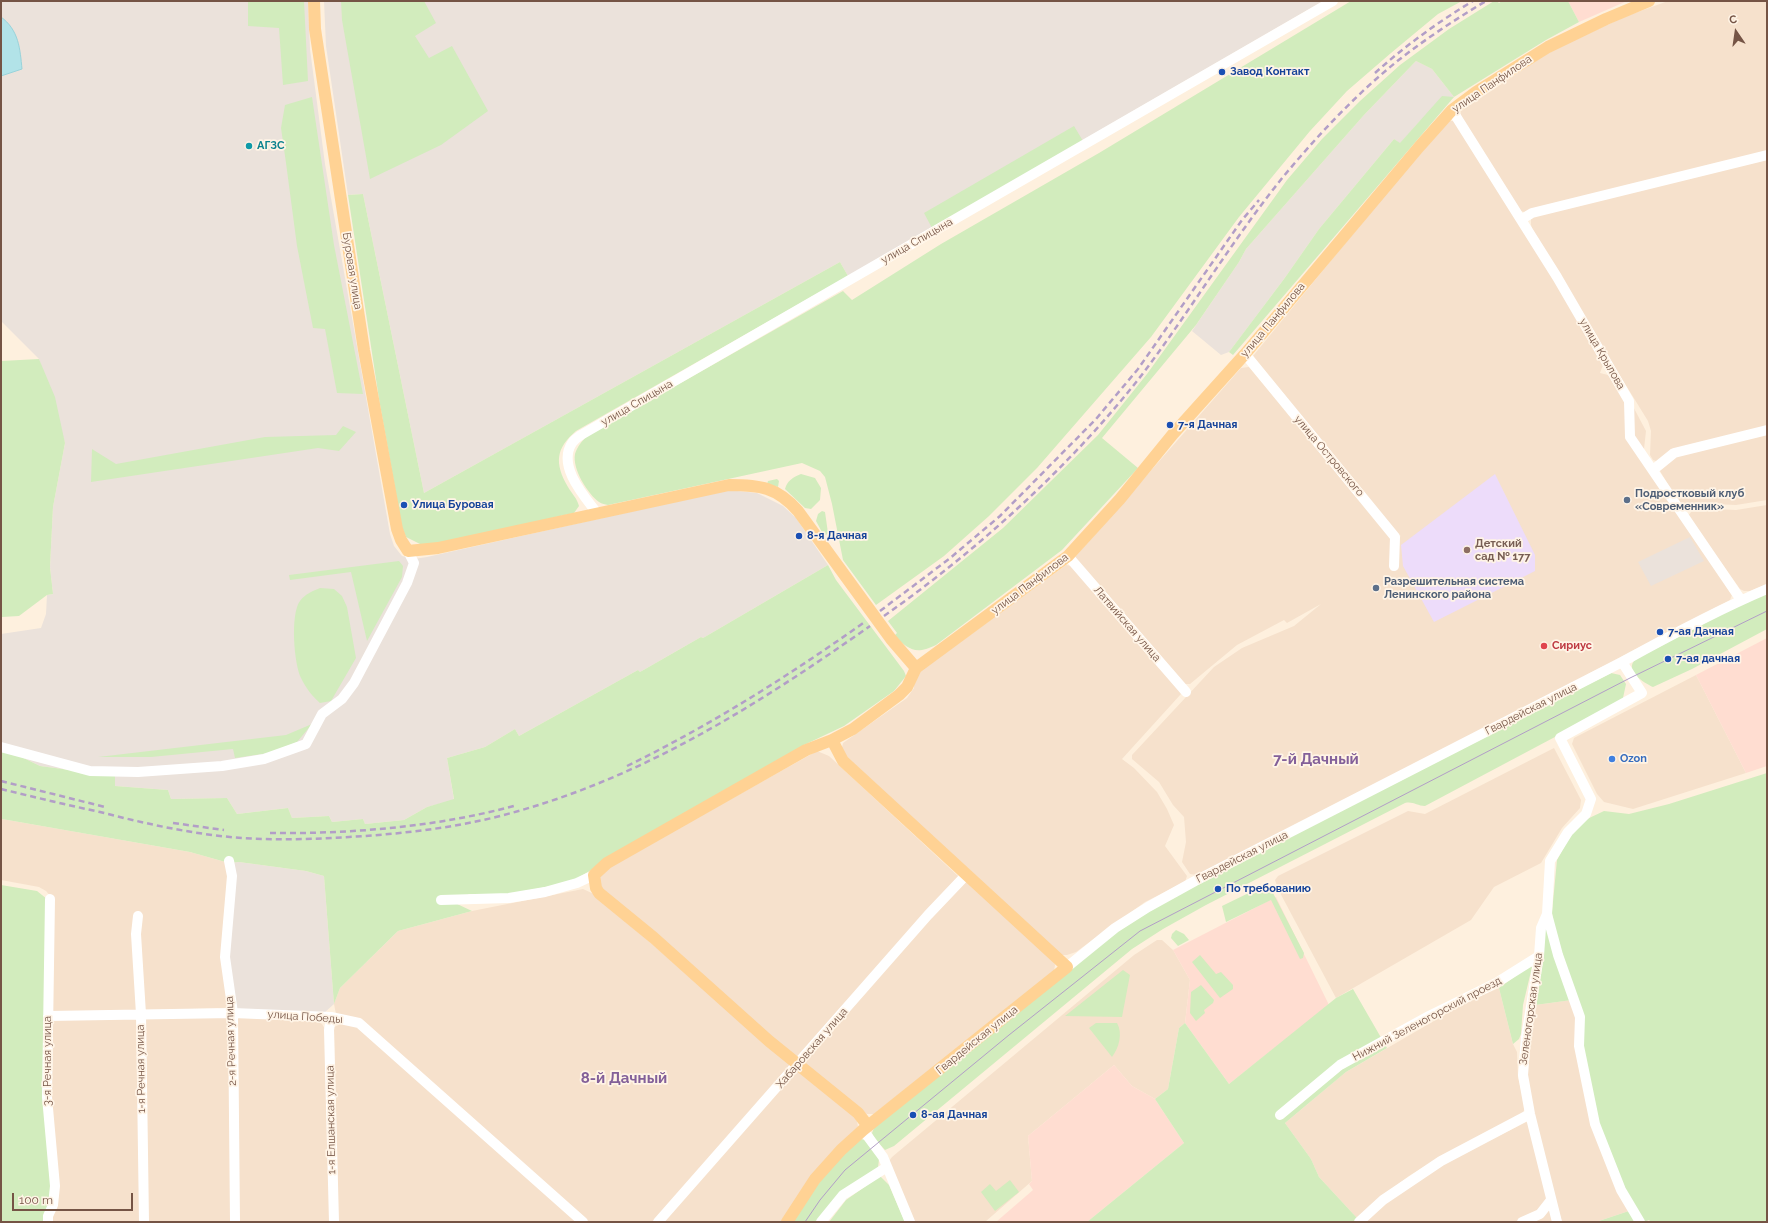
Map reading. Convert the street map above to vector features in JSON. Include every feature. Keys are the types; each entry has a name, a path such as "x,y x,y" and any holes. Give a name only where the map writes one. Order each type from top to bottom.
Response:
{"main road":[{"name":"Буровая улица","path":"314,1 315,29 358,312 393,507 401,540 408,551"},
{"name":"улица Панфилова","path":"916,668 1068,556 1173,434 1245,354 1419,147 1452,110 1476,92 1548,47 1649,1"},
{"path":"408,551 438,548 729,485 764,488 780,494 798,511 843,575 891,639 916,668 907,687 899,695 853,729 832,740 806,750 607,863 594,875 596,888 599,893 654,938 770,1041 858,1113 866,1128"},
{"path":"832,740 843,761 1067,967"},
{"name":"Гвардейская улица","path":"787,1222 815,1179 841,1150 866,1128 1067,967"}],"street":[{"name":"улица Спицына","path":"597,513 574,481 569,467 568,456 572,443 581,435 1333,1"},
{"name":"улица Крылова","path":"1452,110 1522,219 1629,401 1630,437 1741,600"},
{"path":"1522,219 1532,213 1767,155"},
{"name":"улица Островского","path":"1245,354 1395,537 1394,566"},
{"path":"1653,470 1674,453 1767,430"},
{"path":"1,747 90,771 138,772 214,766 264,759 306,744 322,714 342,699 363,667 407,583 414,564 408,551"},
{"name":"Латвийская улица","path":"1068,556 1186,692"},
{"name":"Гвардейская улица","path":"1067,967 1115,928 1148,907 1195,881 1741,600 1767,589"},
{"path":"1622,662 1642,693 1560,738 1591,799 1586,814 1568,832 1550,861 1547,914 1558,954 1580,1016 1579,1046 1594,1124 1621,1190 1640,1222"},
{"name":"2-я Речная улица","path":"229,861 232,876 225,957 233,1013 235,1222"},
{"name":"Хабаровская улица","path":"658,1222 928,915 967,874"},
{"path":"441,900 509,898 545,892 577,883 594,875"},
{"name":"3-я Речная улица","path":"48,1222 48,1216 53,1205 55,1186 47,1097 50,899"},
{"name":"Зеленогорская улица","path":"1547,914 1541,928 1539,956 1526,1037 1523,1075 1530,1114 1557,1222"},
{"name":"1-я Речная улица","path":"138,916 136,934 141,1014 144,1222"},
{"name":"Нижний Зеленогорский проезд","path":"1280,1115 1340,1065 1429,1016 1496,983 1539,956"},
{"name":"улица Победы","path":"48,1016 233,1013 331,1017 359,1023 583,1222"},
{"name":"1-я Елшанская улица","path":"331,1017 329,1030 334,1222"},
{"path":"1359,1222 1383,1200 1441,1161 1530,1114"},
{"path":"866,1128 883,1157 910,1222"},
{"path":"821,1222 843,1195 887,1167"},
{"path":"1522,1222 1540,1214 1551,1200"}],"shaded area":[{"path":"1,1 308,1 310,49 325,164 390,534 394,546 402,556 414,559 427,557 728,490 757,493 783,506 796,518 828,565 703,638 701,637 640,672 638,670 519,736 515,729 485,747 447,758 454,800 427,807 404,820 365,824 363,819 332,822 329,816 292,818 288,808 237,814 227,798 171,799 168,790 115,786 115,776 40,766 1,747 1,634 41,628 46,614 47,595 53,594 50,567 53,507 65,443 39,359 1,321"},
{"path":"324,1 1323,1 848,276 840,262 424,493 363,194 348,195 326,46"},
{"path":"1568,1 1627,1 1579,22"},
{"path":"1668,1 1767,1 1767,152 1525,212 1519,211 1460,118 1461,111 1551,51 1624,17"},
{"path":"1416,61 1432,69 1454,97 1419,122 1400,144 1394,139 1319,229 1284,279 1229,352 1221,355 1192,331 1239,262 1246,249 1364,115"},
{"path":"1449,121 1457,121 1600,354 1603,365 1600,373 1616,377 1628,397 1646,431 1643,458 1732,595 1730,600 1521,709 1197,875 1190,874 1182,862 1186,842 1184,817 1173,805 1159,782 1132,759 1132,755 1214,667 1242,648 1294,626 1321,604 1287,623 1284,620 1237,645 1190,684 1183,684 1076,562 1075,557 1241,368 1249,367 1390,535 1391,540 1401,536 1398,535 1253,356 1392,186"},
{"path":"1767,157 1767,427 1656,461 1653,460 1650,455 1651,431 1648,421 1536,240 1531,225 1531,219 1536,215"},
{"path":"1767,433 1767,500 1736,505 1691,503 1686,508 1682,508 1660,471 1661,467 1676,454"},
{"name":"Детский сад № 177","path":"1495,474 1535,555 1535,571 1434,622 1403,566 1401,545"},
{"path":"1767,505 1767,584 1750,591 1744,591 1740,589 1688,516 1694,508 1736,510"},
{"path":"1690,537 1704,561 1651,586 1638,562"},
{"path":"1066,565 1072,566 1179,688 1181,694 1122,759 1134,768 1157,792 1167,809 1174,825 1165,846 1187,876 1185,882 1145,902 1076,952 1061,955 841,752 843,743 907,698 914,688 914,683 919,672"},
{"path":"1767,638 1767,766 1746,773 1696,675"},
{"path":"1696,675 1746,773 1633,809 1604,802 1597,794 1572,744 1574,738"},
{"path":"1554,748 1581,800 1580,808 1562,828 1541,863 1494,887 1471,920 1336,998 1278,889 1275,880 1278,876 1408,811 1425,814"},
{"path":"817,751 829,756 958,876 960,880 796,1058 604,892 599,884 600,875 609,867"},
{"path":"2,819 190,852 229,863 229,1003 226,1008 55,1013 50,1009 52,898 46,891 39,887 1,880"},
{"path":"239,862 306,871 324,876 334,1004 324,1013 240,1011 234,1006 227,955 229,863"},
{"path":"966,881 1053,957 1055,965 1054,972 874,1114 867,1114 858,1110 805,1066 806,1061 931,917"},
{"path":"583,889 594,894 792,1065 655,1222 588,1222 360,1019 336,1014 334,1004 340,988 398,931 472,911"},
{"path":"1276,897 1329,1005 1229,1084 1185,1023 1190,980 1173,950"},
{"path":"1157,940 1162,940 1173,950 1190,980 1185,1023 1179,1028 1168,1089 1155,1099 1132,1086 1114,1065 1028,1136 1032,1181 985,1222 915,1222 889,1165 889,1161 892,1157 1134,955"},
{"path":"1499,988 1513,1044 1517,1052 1518,1077 1525,1107 1523,1113 1438,1158 1409,1176 1382,1196 1357,1218 1319,1177 1311,1159 1285,1123 1346,1072 1465,1003"},
{"path":"1572,1000 1629,1211 1596,1222 1562,1222 1541,1148 1526,1074 1535,1005"},
{"path":"245,1016 318,1022 322,1024 326,1031 331,1222 238,1222 237,1021 239,1017"},
{"path":"148,1017 230,1017 232,1222 147,1222 143,1023"},
{"path":"135,1018 137,1022 141,1222 50,1222 50,1096 52,1020"},
{"path":"341,1024 359,1027 578,1222 337,1222 334,1027"},
{"path":"1114,1065 1132,1086 1155,1099 1184,1143 1087,1222 996,1222 1033,1190 1029,1184 1032,1181 1028,1136"},
{"path":"800,1071 854,1116 858,1127 812,1176 781,1222 662,1222 795,1072"},
{"path":"1526,1122 1529,1123 1547,1197 1538,1212 1517,1222 1362,1222 1386,1201 1443,1164"},
{"path":"1549,1209 1554,1222 1531,1222"}],"green space":[{"path":"248,1 304,1 308,81 283,85 279,28 248,26"},
{"path":"341,1 424,1 436,23 415,36 429,58 452,46 488,111 441,145 370,179 342,20"},
{"path":"1351,1 1462,1 1438,14 1391,53 1347,91 1310,131 1239,217 1151,337 1037,468 989,516 944,556 876,605 843,560 825,477 820,471 802,463 608,505 599,502 590,493 582,481 576,467 575,454 587,436 843,291 852,300 941,244 1099,153"},
{"path":"1494,1 1499,3 1502,1 1568,1 1579,22 1546,40 1454,97 1432,69 1416,61 1364,115 1246,249 1239,262 1196,325 1102,438 1138,468 1062,550 936,645 923,650 913,650 904,645 894,636 897,633 888,621 1003,528 1098,435 1147,374 1287,180 1322,139 1360,101 1400,65 1449,29"},
{"path":"1442,96 1454,97 1233,355 1229,352 1284,279 1319,229 1394,139 1400,143"},
{"path":"312,97 334,245 363,394 337,393 325,329 313,328 297,246 281,128 285,105"},
{"path":"1074,126 1083,141 932,228 924,213"},
{"path":"363,194 424,493 840,262 848,276 576,431 569,437 561,450 559,463 568,487 579,506 574,513 435,544 422,545 406,537 402,527 379,399 348,195"},
{"path":"39,359 55,397 65,443 53,507 50,567 53,594 47,595 19,616 1,618 1,361"},
{"path":"343,426 356,432 339,451 318,448 91,482 92,449 116,464 265,437 336,435"},
{"path":"801,474 815,478 821,488 820,500 811,509 805,508 785,489 787,484 795,476"},
{"path":"777,479 779,481 778,487 767,484 768,481"},
{"path":"822,511 825,512 828,533 826,535 823,534 816,521 818,514"},
{"path":"399,561 403,566 402,577 367,641 351,572 290,580 289,575"},
{"path":"828,565 836,580 904,671 906,676 894,691 844,726 804,745 576,879 557,885 508,894 469,894 455,903 472,911 398,931 340,988 334,1004 324,876 306,871 239,862 229,863 190,852 1,820 1,747 40,766 115,776 115,786 168,790 171,799 227,798 237,814 288,808 292,818 329,816 332,822 363,819 365,824 404,820 427,807 454,799 447,758 485,747 515,729 519,736 638,670 640,672 701,637 703,638"},
{"path":"320,588 334,589 342,596 347,607 356,658 331,701 320,703 314,698 301,678 296,662 294,627 297,607 300,601 307,595"},
{"path":"1767,593 1767,629 1692,669 1653,687 1636,676 1633,672 1632,667 1636,659 1736,607"},
{"path":"1611,673 1620,675 1626,684 1623,698 1617,704 1425,806 1405,803 1206,905 1163,929 1132,949 894,1146 885,1150 875,1139 872,1133 874,1128 1117,932 1150,911 1196,885"},
{"path":"312,724 297,742 269,753 235,758 233,749 151,757 98,757 286,735"},
{"path":"1767,773 1767,1222 1651,1222 1649,1220 1644,1222 1629,1201 1599,1131 1581,1033 1553,924 1552,912 1557,860 1569,838 1585,820 1604,811 1629,814 1669,804"},
{"path":"1,885 37,891 47,899 53,1187 46,1222 1,1222"},
{"path":"1261,887 1266,887 1273,893 1304,953 1303,958 1300,959 1271,900 1226,922 1222,906"},
{"path":"1546,927 1572,1000 1535,1005 1544,931"},
{"path":"1176,930 1184,934 1189,940 1178,946 1171,938 1172,934"},
{"path":"1200,955 1216,974 1221,972 1233,985 1233,989 1220,998 1192,962"},
{"path":"1528,967 1532,967 1523,1005 1521,1034 1519,1039 1513,1044 1499,988"},
{"path":"1123,970 1130,975 1122,1017 1065,1016"},
{"path":"1201,985 1214,1000 1213,1003 1204,1010 1205,1013 1196,1021 1190,1013 1191,992"},
{"path":"1353,989 1387,1048 1346,1072 1285,1123 1311,1159 1319,1177 1357,1218 1354,1222 1087,1222 1184,1143 1155,1099 1168,1089 1179,1028 1185,1023 1229,1084 1336,998"},
{"path":"1096,1023 1117,1023 1119,1027 1120,1036 1117,1049 1112,1057 1089,1028"},
{"path":"861,1139 865,1140 879,1159 878,1168 822,1222 792,1222 819,1182 843,1153"},
{"path":"880,1176 889,1185 905,1222 829,1222 846,1200"},
{"path":"1010,1180 1019,1192 995,1211 981,1192 990,1184 996,1191"},
{"path":"1629,1211 1635,1222 1596,1222"}],"water":[{"path":"1,17 12,28 18,40 22,69 1,76"}],"tram line":[{"path":"805,1222 820,1200 845,1170 1009,1035 1140,931 1630,678 1767,611"}],"railway":[{"path":"1375,73 1422,35 1473,1"},
{"path":"884,616 954,563 989,534 1056,472 1117,406 1144,372 1230,249 1283,177 1338,115 1368,86 1400,59 1442,29 1486,1"},
{"path":"880,611 949,559 1000,516 1096,419 1138,369 1242,220 1259,200"},
{"path":"627,766 689,734 750,698 808,661 866,621"},
{"path":"1,789 139,822 205,834 241,838 295,839 349,837 404,833 459,825 496,817 547,802 597,784 645,763 692,739 782,686 870,626"},
{"path":"1,781 105,807"},
{"path":"270,833 331,832 393,828 454,819 514,806"},
{"path":"173,823 224,830"}],"place":[{"name":"Завод Контакт","path":"1222,72"},
{"name":"АГЗС","path":"249,146"},
{"name":"7-я Дачная","path":"1170,425"},
{"name":"Подростковый клуб «Современник»","path":"1627,500"},
{"name":"Улица Буровая","path":"404,505"},
{"name":"8-я Дачная","path":"799,536"},
{"name":"Детский сад № 177","path":"1467,550"},
{"name":"Разрешительная система Ленинского района","path":"1376,588"},
{"name":"7-ая Дачная","path":"1660,632"},
{"name":"Сириус","path":"1544,646"},
{"name":"7-ая дачная","path":"1668,659"},
{"name":"Ozon","path":"1612,759"},
{"name":"По требованию","path":"1218,889"},
{"name":"8-ая Дачная","path":"913,1115"}],"district":[{"name":"7-й Дачный","path":"1316,759"},
{"name":"8-й Дачный","path":"624,1078"}]}
